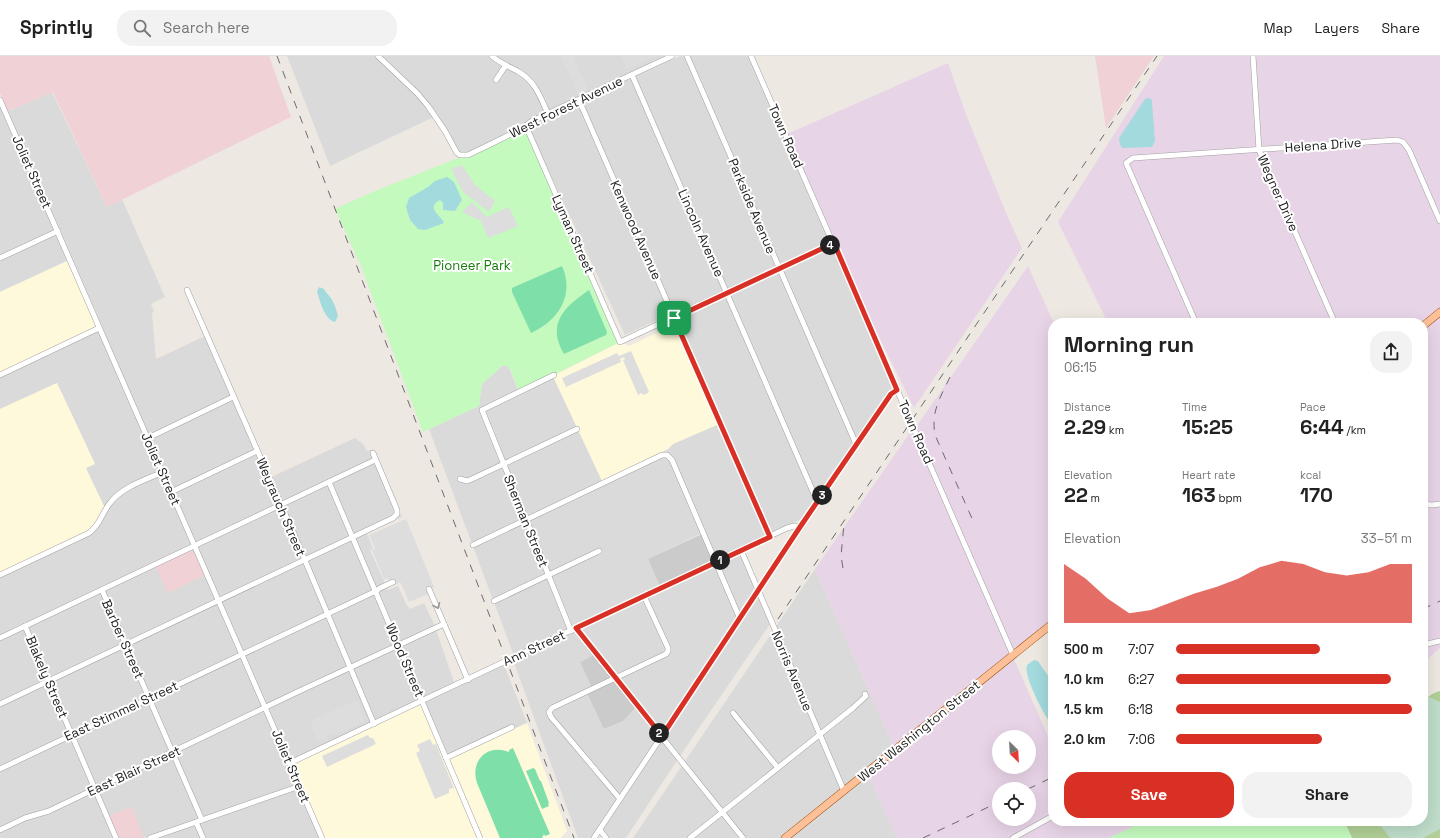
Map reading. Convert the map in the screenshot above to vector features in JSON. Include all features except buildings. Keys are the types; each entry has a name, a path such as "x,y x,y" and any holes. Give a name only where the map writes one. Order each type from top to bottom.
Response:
{"main road":[{"path":"1428,322 1440,312"},
{"name":"West Washington Street","path":"785,838 1048,627"}],"street":[{"name":"West Forest Avenue","path":"378,56 421,97 438,121 457,153 460,155 468,155 504,138 532,121 672,56"},
{"path":"492,56 524,75 532,84 548,114"},
{"name":"Parkside Avenue","path":"687,56 856,444"},
{"name":"Town Road","path":"751,56 1014,655"},
{"name":"Wegner Drive","path":"1253,56 1259,150 1333,318"},
{"path":"496,80 506,65"},
{"name":"Lincoln Avenue","path":"632,75 818,501"},
{"name":"Joliet Street","path":"0,100 322,838"},
{"name":"Kenwood Avenue","path":"579,100 770,537"},
{"name":"Lyman Street","path":"526,126 620,342 674,318"},
{"name":"Helena Drive","path":"1194,318 1126,163 1133,158 1389,141 1403,142 1409,150 1440,220"},
{"path":"1,256 58,231"},
{"path":"674,318 834,243"},
{"name":"Weyrauch Street","path":"187,290 374,724"},
{"path":"0,375 100,328"},
{"name":"Sherman Street","path":"554,376 482,410 548,575 574,630 615,678 743,838"},
{"path":"594,838 856,444 891,394 897,390"},
{"path":"148,438 233,397"},
{"path":"460,479 466,481 577,429"},
{"path":"171,492 257,451"},
{"path":"0,704 393,518 397,514 396,508 373,453"},
{"path":"473,545 662,455 667,455 672,460 740,619"},
{"path":"0,638 375,460"},
{"path":"0,575 89,533 96,526 116,496 125,490 163,472"},
{"name":"Wood Street","path":"329,482 480,838"},
{"path":"1428,505 1440,504"},
{"name":"Ann Street","path":"290,763 715,562 794,526 800,527"},
{"name":"Norris Avenue","path":"741,550 844,791"},
{"path":"494,601 599,551"},
{"name":"East Stimmel Street","path":"0,769 393,582"},
{"path":"429,589 468,680"},
{"name":"Barber Street","path":"102,590 202,820"},
{"path":"620,799 551,717 549,712 552,708 667,653 668,648 644,596"},
{"name":"East Blair Street","path":"0,830 25,818 49,811 444,624"},
{"name":"Blakely Street","path":"25,626 116,838"},
{"path":"1428,644 1440,641"},
{"path":"690,838 853,708 866,696 865,694"},
{"path":"733,713 778,768"},
{"path":"446,758 512,727"},
{"path":"150,838 300,786"},
{"path":"1013,838 1048,819"},
{"path":"196,822 203,838"},
{"path":"600,830 606,838"}],"shaded area":[{"path":"0,56 269,56 291,117 107,207 53,92 8,111 0,93"},
{"path":"287,56 668,56 465,155 461,154 436,116 330,166"},
{"path":"561,56 576,56 574,57 588,89 578,94"},
{"path":"621,56 656,56 627,69"},
{"path":"680,56 749,56 895,389 889,392 804,518 716,559 704,532 648,559 660,587 514,656 429,429 479,406 482,384 502,366 508,366 519,392 553,377 602,481 668,449 673,444 719,424 668,315 625,335 528,126"},
{"path":"1095,56 1154,56 1106,128"},
{"path":"1164,56 1440,56 1440,648 1428,659 1428,318 1106,318 1058,222"},
{"path":"948,63 967,117 1022,248 914,408 850,278 787,134"},
{"path":"52,92 107,207 122,199 165,297 151,304 154,311 152,313 156,359 205,336 267,479 355,438 363,444 367,451 373,449 402,517 367,533 373,549 370,550 388,590 398,586 406,604 410,609 424,603 434,624 456,688 504,665 527,723 449,759 293,764 196,544 205,575 297,785 144,838 0,838 0,573 86,468 95,464 57,383 0,409 0,376 103,328 8,111"},
{"path":"0,107 67,261 0,292"},
{"path":"462,165 475,185 495,201 489,212 463,192 451,169"},
{"path":"472,202 487,217 509,207 518,226 488,238 480,219 478,220 462,212"},
{"path":"67,261 98,328 0,373 0,292"},
{"path":"1028,266 1052,318 1048,318 1048,622 1014,650 916,427"},
{"path":"673,325 719,424 673,444 668,449 602,481 553,376 620,342 629,346"},
{"path":"631,351 649,392 646,394 643,395 642,393 638,395 623,360 625,359 624,357 620,359 621,362 566,387 562,378 617,353 619,356"},
{"path":"57,383 95,464 86,468 105,508 92,528 83,535 0,573 0,409"},
{"path":"912,430 1010,654 894,747 815,569"},
{"path":"406,519 434,587 427,591 428,594 409,602 401,583 391,586 388,578 384,579 372,550 375,548 369,535"},
{"path":"702,534 713,562 660,587 648,559"},
{"path":"192,545 205,575 168,593 154,563"},
{"path":"740,551 770,624 680,756 578,629"},
{"path":"815,569 894,747 780,838 633,838"},
{"path":"576,630 594,655 580,662 592,688 604,729 623,721 636,707 660,736 592,838 578,838 513,660"},
{"path":"594,655 612,678 592,688 580,662"},
{"path":"1014,659 1048,737 1048,826 1134,826 1109,838 897,838 868,774"},
{"path":"615,680 636,707 623,721 604,729 587,693"},
{"path":"357,700 365,721 333,736 332,733 326,736 327,739 321,741 320,739 317,740 310,725 313,723 312,720"},
{"path":"421,704 445,761 527,723 567,831 561,838 323,838 293,764"},
{"path":"368,735 370,738 373,738 376,744 327,767 322,756"},
{"path":"430,739 433,745 436,744 454,788 449,789 449,793 435,799 416,753 420,751 417,745"},
{"path":"661,739 678,759 626,838 608,838 601,830"},
{"path":"868,774 897,838 787,838"},
{"path":"299,789 320,838 154,838"},
{"path":"132,807 144,838 117,838 108,816"}],"green space":[{"name":"Pioneer Park","path":"526,126 620,342 519,392 508,366 502,366 482,384 479,406 423,432 361,266 335,209 370,193 463,156"},
{"path":"562,266 566,277 566,287 562,306 549,322 531,333 512,292 512,288"},
{"path":"589,290 607,332 606,335 564,354 557,334 557,325 560,317 572,303"},
{"path":"1440,691 1440,838 1352,838 1346,826 1428,826 1428,697"},
{"path":"1429,697 1440,702 1440,829 1423,838 1390,838 1381,826 1428,826"},
{"path":"513,748 550,834 545,836 544,834 542,838 500,838 477,783 475,775 476,768 482,756 493,750 509,752 509,750"},
{"path":"533,768 541,781 549,803 549,806 542,809 526,771"},
{"path":"1134,826 1346,826 1352,838 1109,838"}],"water":[{"path":"1145,99 1151,99 1152,102 1155,141 1152,147 1123,148 1120,145 1119,138"},
{"path":"447,177 454,182 462,200 455,211 443,210 443,203 440,200 434,206 434,209 444,223 425,230 418,229 410,220 406,207 409,198 435,181"},
{"path":"319,287 324,289 334,303 338,316 335,322 325,314 317,291"},
{"path":"1034,660 1038,661 1048,676 1048,720 1031,687 1028,678 1027,665"}],"railway":[{"path":"277,56 574,838"},
{"path":"778,619 1157,56"},
{"path":"950,377 935,412 935,435 974,523"},
{"path":"843,568 841,556 844,524"},
{"path":"1428,607 1440,601"},
{"path":"1036,785 1048,779"},
{"path":"923,838 992,805"}],"route":[{"path":"834,243 897,390 891,394 856,444 662,736 595,654 576,628 770,537 674,318 834,243"}]}
